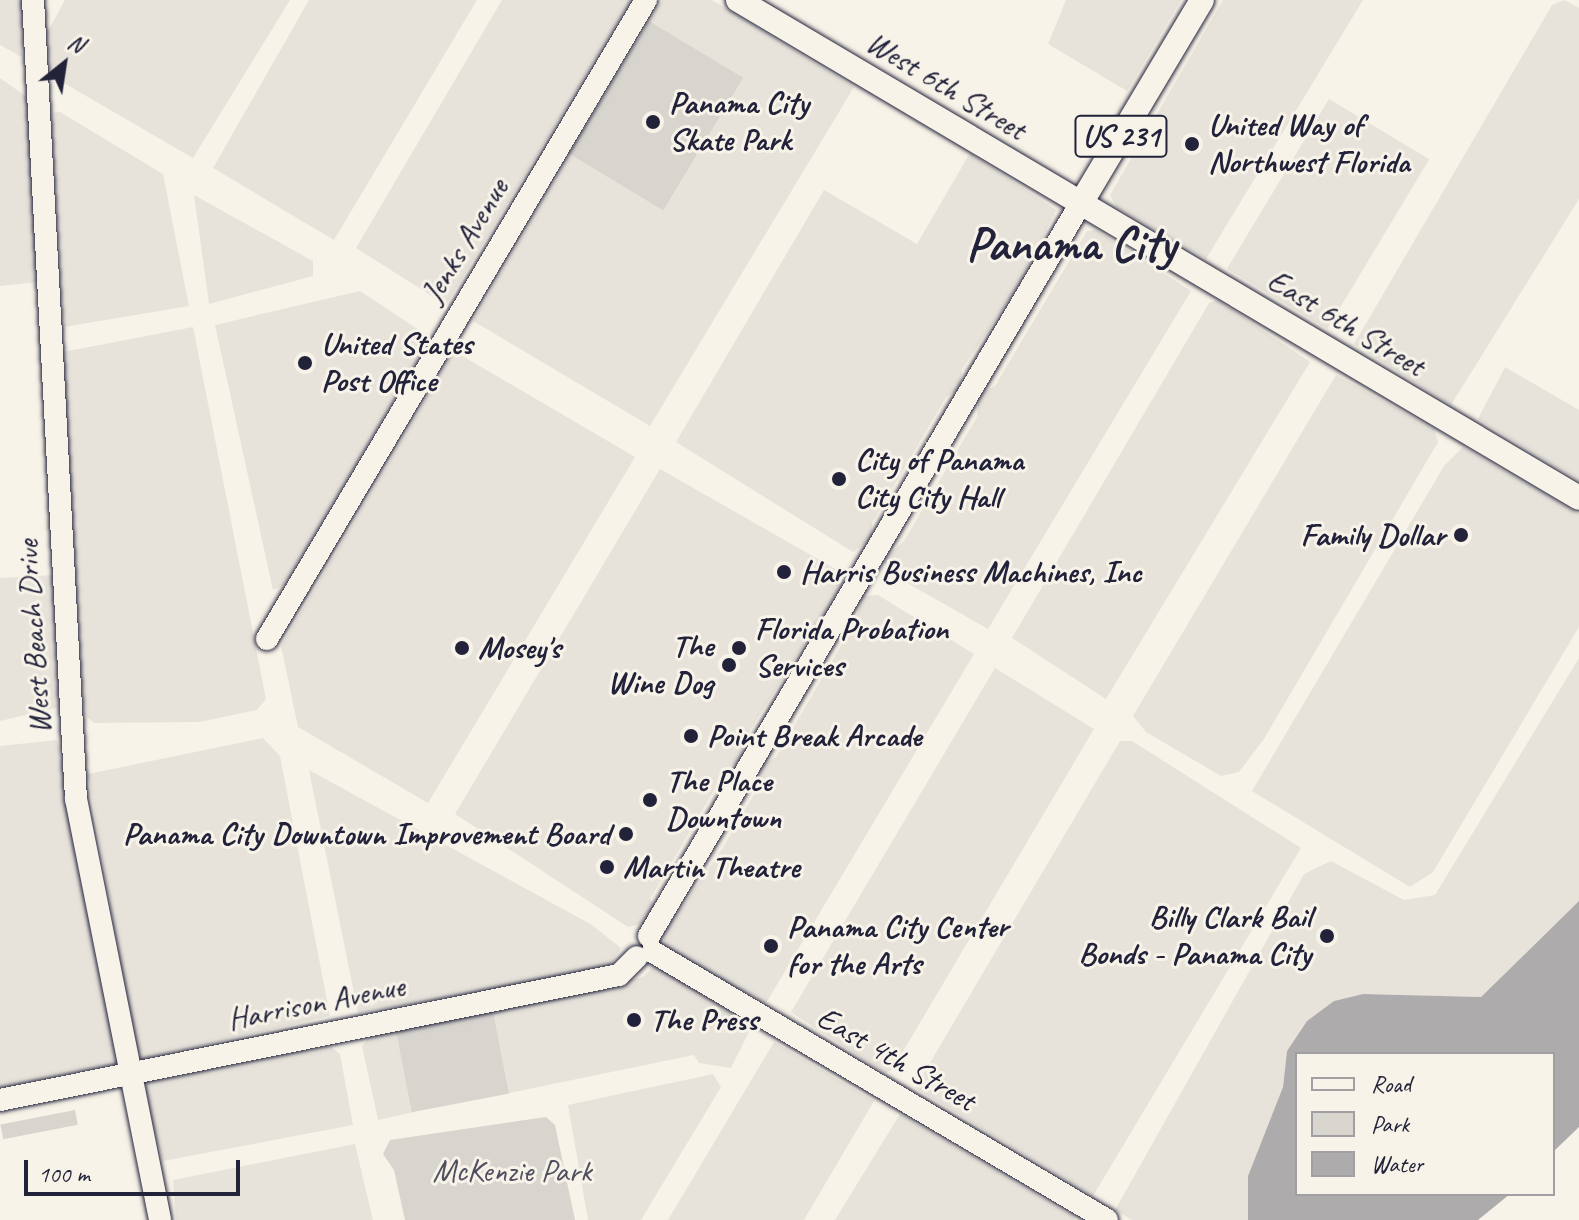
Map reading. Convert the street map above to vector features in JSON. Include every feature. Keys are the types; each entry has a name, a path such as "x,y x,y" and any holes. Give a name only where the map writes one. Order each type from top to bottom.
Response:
{"main road":[{"name":"West 6th Street","path":"738,0 1081,203"},
{"name":"Harrison Avenue","path":"1081,203 1202,0"},
{"name":"East 6th Street","path":"1081,203 1579,498"}],"street":[{"name":"West Beach Drive","path":"33,0 75,792 160,1220"},
{"name":"Jenks Avenue","path":"267,639 646,0"},
{"name":"Harrison Avenue","path":"0,1100 619,975 646,948 1081,203"},
{"name":"East 4th Street","path":"646,948 1107,1220"}],"shaded area":[{"path":"0,0 22,0 22,57 0,45"},
{"path":"65,0 290,0 193,158 50,75 47,33"},
{"path":"309,0 477,0 334,240 213,168"},
{"path":"502,0 631,0 446,305 356,248"},
{"path":"662,0 712,0 854,87 650,426 473,321 570,154 664,210 743,78 649,21"},
{"path":"1066,0 1181,0 1127,91 1048,44"},
{"path":"1223,0 1363,0 1206,259 1116,207 1110,195"},
{"path":"1564,0 1579,8 1579,199 1451,405 1354,344 1552,5"},
{"path":"0,78 27,97 37,282 0,286"},
{"path":"1329,99 1429,159 1327,329 1227,269"},
{"path":"60,112 163,174 189,306 64,327 51,113"},
{"path":"970,153 1056,210 1021,282 962,369 960,388 946,397 872,523 872,538 853,552 676,442 824,190 917,244"},
{"path":"194,195 313,261 313,276 209,304"},
{"path":"1096,230 1191,291 988,629 888,572 884,559 904,541 977,417 979,394 995,386 1087,231"},
{"path":"360,291 431,338 284,585 273,590 215,325"},
{"path":"1218,300 1310,362 1106,699 1012,638 1209,303"},
{"path":"193,327 266,699 257,710 199,722 94,723 84,714 63,352"},
{"path":"454,351 635,457 428,803 298,727 281,646"},
{"path":"1505,367 1579,410 1579,481 1478,419"},
{"path":"1336,375 1434,429 1438,442 1264,739 1239,772 1221,776 1146,732 1133,716"},
{"path":"1463,447 1579,514 1579,627 1433,872 1410,887 1252,791 1444,466"},
{"path":"660,469 837,570 844,581 744,740 742,759 727,768 650,899 656,905 645,923 628,927 455,814"},
{"path":"53,575 59,707 0,721 0,578"},
{"path":"878,595 974,654 766,1003 687,963 665,946 663,934 719,854 759,786 762,765 776,757 856,620 862,596"},
{"path":"1579,658 1579,901 1481,997 1363,994 1334,1001 1307,1021 1287,1051 1283,1087 1248,1176 1248,1220 1132,1220 1115,1210 1304,874 1331,861 1404,900 1435,895"},
{"path":"995,668 1094,729 892,1070 884,1073 791,1012"},
{"path":"263,738 280,756 330,1016 144,1059 135,1050 88,774"},
{"path":"57,740 119,1063 0,1088 0,746"},
{"path":"1120,741 1132,741 1301,848 1093,1196 915,1088"},
{"path":"309,770 592,925 621,948 607,969 358,1013"},
{"path":"656,964 752,1026 731,1068 699,1063 694,1055 509,1093 493,1011 643,977"},
{"path":"396,1031 414,1112 378,1120 362,1046 371,1035"},
{"path":"774,1042 874,1101 804,1220 668,1220"},
{"path":"330,1046 340,1054 353,1125 163,1161 145,1098 148,1082"},
{"path":"713,1074 721,1087 641,1220 588,1220 568,1105"},
{"path":"900,1114 1073,1216 1075,1220 835,1220"},
{"path":"355,1144 373,1220 176,1220 173,1180"}],"green space":[{"name":"Panama City Skate Park","path":"649,21 743,78 663,211 569,154"},
{"name":"McKenzie Park","path":"493,1011 509,1093 412,1112 396,1030"},
{"path":"75,1110 78,1125 3,1139 0,1125"},
{"name":"McKenzie Park","path":"546,1117 555,1125 575,1220 405,1220 394,1170 383,1154 390,1140"}],"water":[{"path":"1579,901 1579,1127 1555,1150 1555,1052 1295,1052 1295,1196 1508,1196 1478,1220 1248,1220 1248,1176 1283,1087 1287,1051 1307,1021 1334,1001 1363,994 1481,997"}],"place":[{"name":"Panama City Skate Park","path":"653,122"},
{"name":"United Way of Northwest Florida","path":"1192,144"},
{"name":"United States Post Office","path":"305,363"},
{"name":"City of Panama City City Hall","path":"839,479"},
{"name":"Family Dollar","path":"1461,535"},
{"name":"Harris Business Machines, Inc","path":"784,572"},
{"name":"Mosey's","path":"462,648"},
{"name":"Florida Probation Services","path":"739,648"},
{"name":"The Wine Dog","path":"729,665"},
{"name":"Point Break Arcade","path":"691,736"},
{"name":"The Place Downtown","path":"650,800"},
{"name":"Panama City Downtown Improvement Board","path":"626,834"},
{"name":"Martin Theatre","path":"607,867"},
{"name":"Billy Clark Bail Bonds - Panama City","path":"1327,936"},
{"name":"Panama City Center for the Arts","path":"771,946"},
{"name":"The Press","path":"634,1020"}],"district":[{"name":"Panama City","path":"1071,245"}]}
